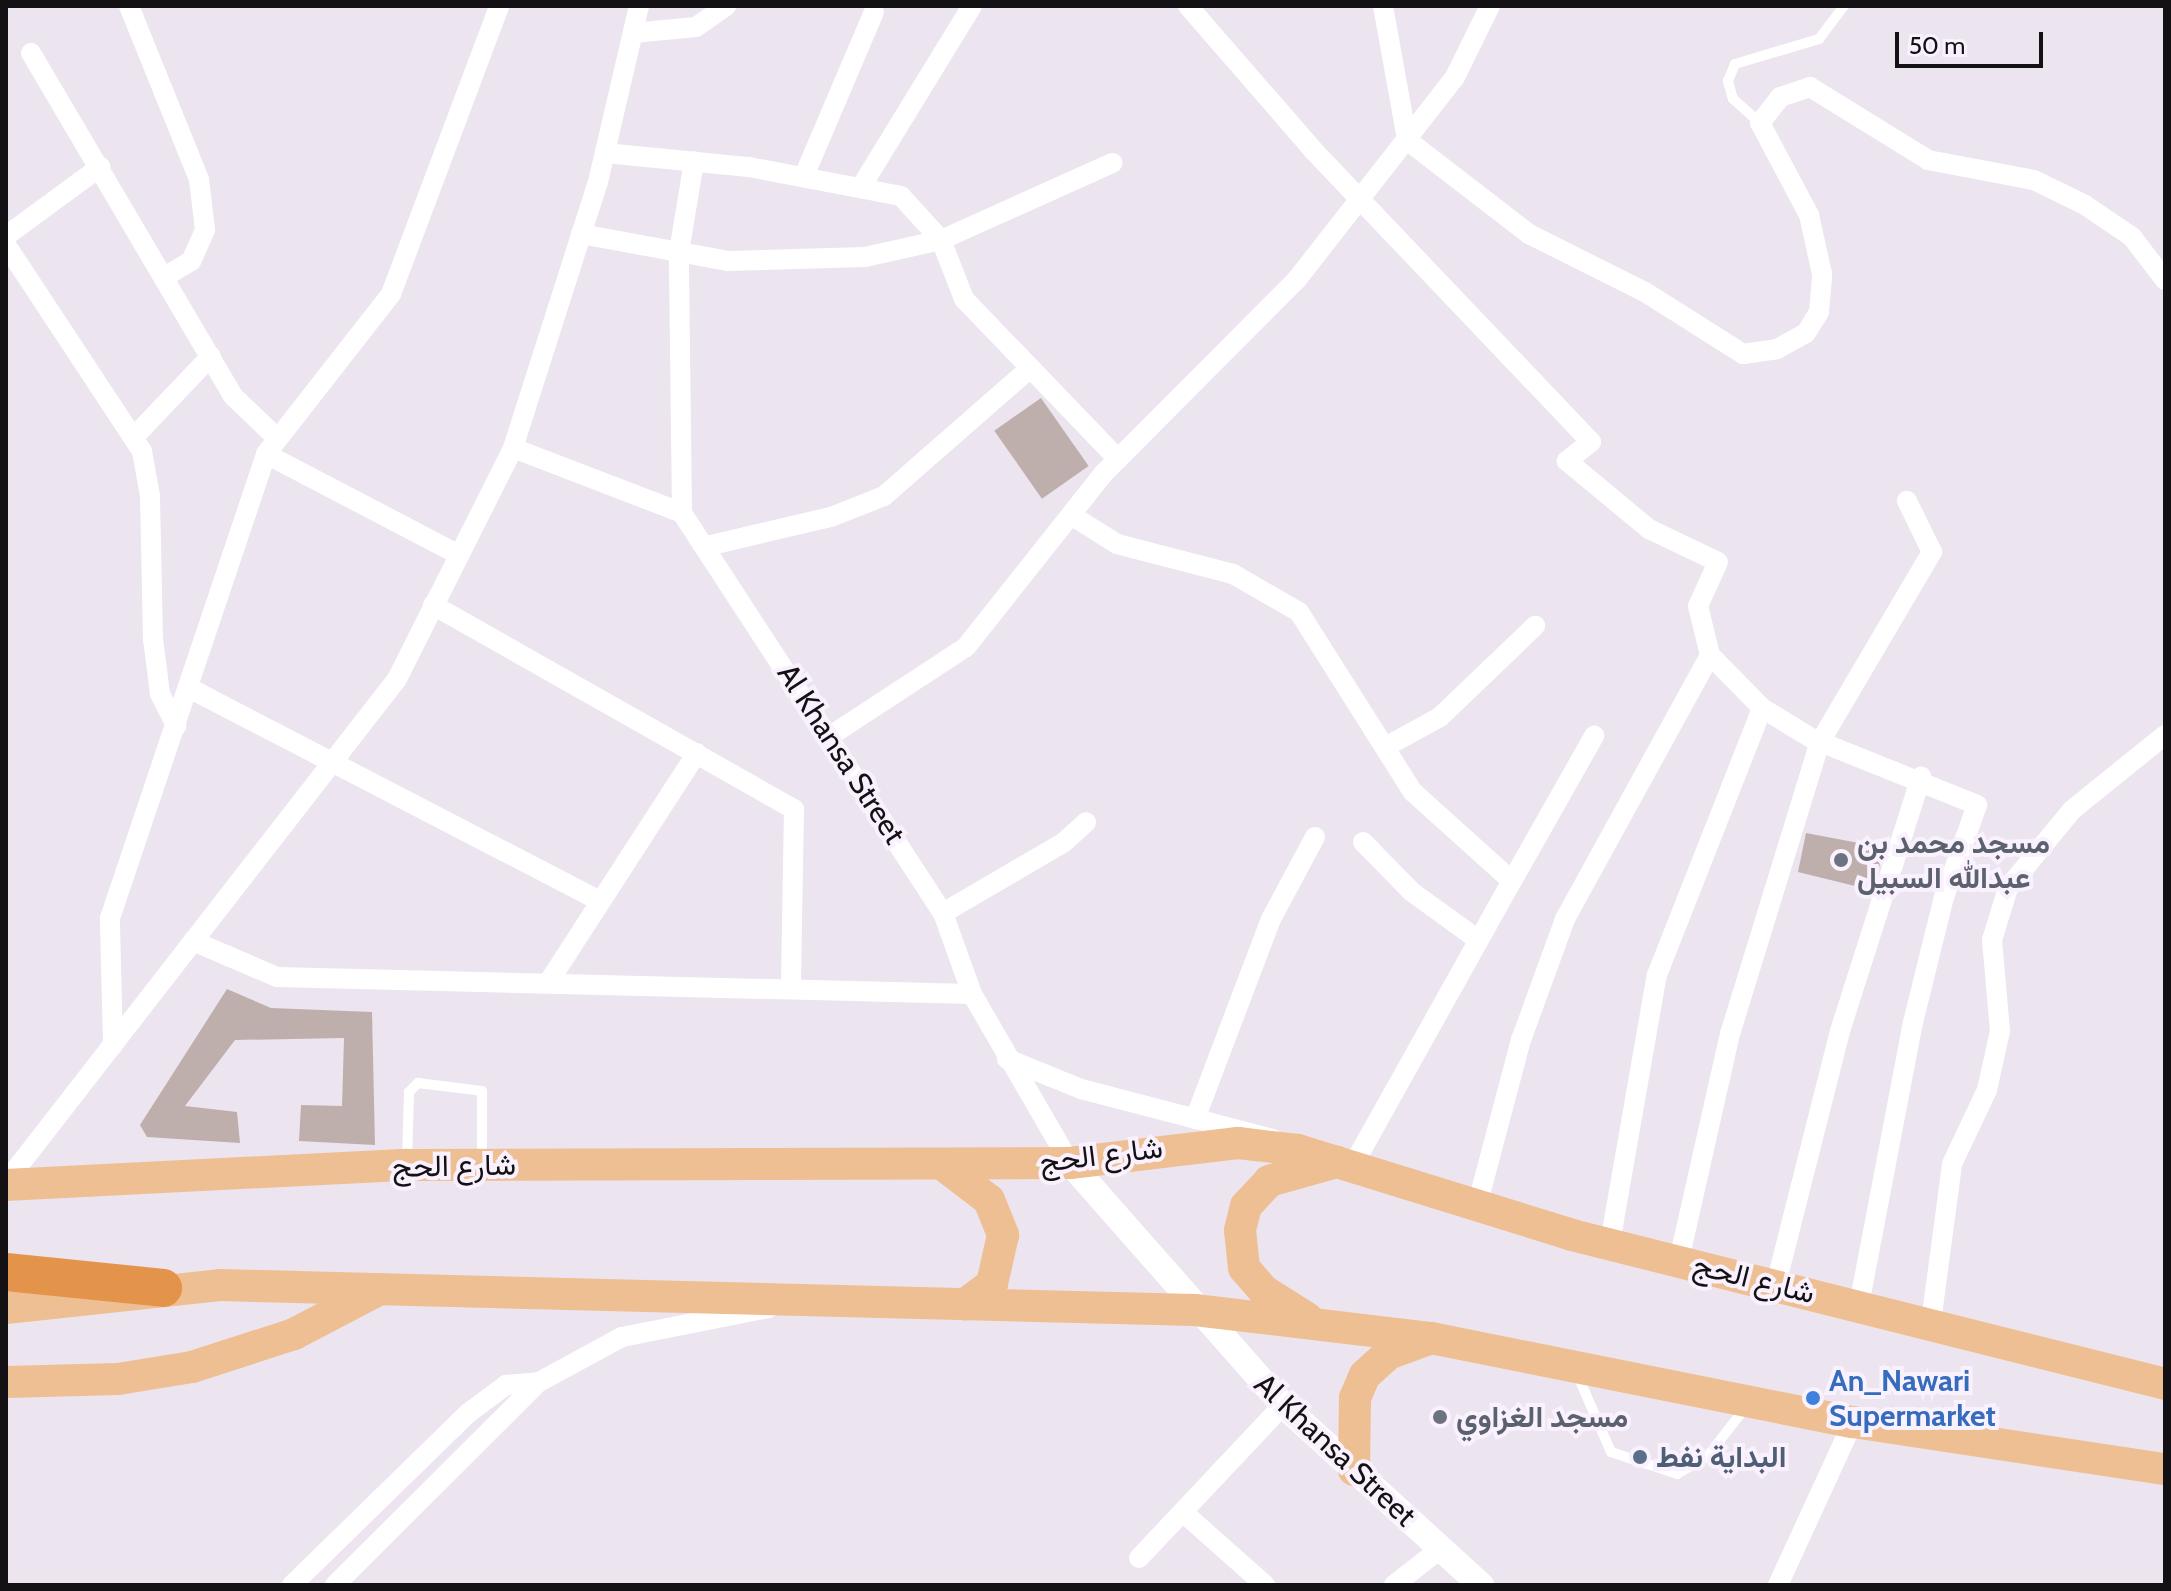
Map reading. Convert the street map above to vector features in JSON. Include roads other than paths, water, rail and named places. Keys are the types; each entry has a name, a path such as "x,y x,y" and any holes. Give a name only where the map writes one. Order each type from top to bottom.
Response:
{"highway":[{"path":"6,1272 163,1288"}],"main road":[{"name":"شارع الحج","path":"6,1184 407,1165 946,1167 1070,1163 1186,1144 1298,1150 1477,1206 1610,1243 1931,1322 2165,1384"},
{"path":"1315,1323 1264,1291 1244,1268 1240,1230 1246,1206 1269,1181 1344,1164"},
{"path":"946,1167 989,1200 1003,1235 992,1284 965,1304"},
{"path":"6,1308 163,1288 810,1297 1195,1310 1431,1338 1853,1422 2165,1469"},
{"path":"6,1382 118,1379 192,1367 294,1334 380,1289"},
{"path":"1354,1470 1355,1398 1365,1375 1388,1354 1431,1338"}],"street":[{"path":"129,6 199,179 205,230 191,261 166,276"},
{"path":"113,1045 110,918 272,446 391,294 499,6"},
{"path":"6,1184 397,679 513,448 605,153 639,6"},
{"path":"633,33 696,27 726,6"},
{"path":"861,187 972,6"},
{"path":"1188,6 1360,199 1591,442 1567,461 1649,529 1718,562 1698,606 1710,655 1762,708 1820,742 1921,777 1977,805 1944,897 1913,1022 1859,1305"},
{"path":"1383,6 1407,140 1529,234 1645,292 1743,354 1786,344 1806,333 1819,312 1822,274 1809,215 1760,123 1780,97 1810,87 1833,95 1928,160 2034,180 2085,205 2132,237 2165,280"},
{"path":"830,736 966,647 1118,459 1298,278 1455,77 1486,8"},
{"path":"804,176 874,12"},
{"path":"31,53 166,276 233,396 272,446 459,555"},
{"path":"605,153 804,176 901,196 941,240 964,299 1028,370 1118,459"},
{"path":"513,448 682,513 679,252 694,161"},
{"path":"581,234 728,261 865,257 941,240 1112,163"},
{"path":"6,236 100,167"},
{"path":"6,245 133,438 150,496 160,694 176,726"},
{"path":"133,438 211,356"},
{"path":"707,546 831,517 884,496 1028,370"},
{"path":"1679,1260 1730,1034 1820,742 1932,552 1907,501"},
{"name":"Al Khansa Street","path":"682,513 707,546 943,913 972,994 1070,1163 1195,1310 1283,1405 1481,1585"},
{"path":"1071,515 1117,544 1233,574 1299,612 1435,819 1512,881"},
{"path":"433,605 794,809 791,989"},
{"path":"1387,746 1440,717 1535,626"},
{"path":"1477,1206 1521,1040 1565,919 1710,655"},
{"path":"189,688 600,901"},
{"path":"1610,1243 1657,975 1762,708"},
{"path":"1931,1322 1952,1164 1987,1090 2000,1031 1992,940 2008,888 2072,810 2165,735"},
{"path":"1344,1164 1594,736"},
{"path":"548,983 697,753"},
{"path":"1776,1284 1840,1031 1921,777"},
{"path":"943,913 1063,843 1086,822"},
{"path":"1195,1119 1271,919 1315,837"},
{"path":"1363,842 1412,892 1477,939"},
{"path":"193,941 277,977 972,994"},
{"path":"1007,1059 1081,1089 1195,1119 1247,1127 1298,1150"},
{"path":"335,1585 539,1382 622,1337 810,1297"},
{"path":"292,1585 467,1414 506,1385 539,1382"},
{"path":"1139,1558 1185,1514 1283,1405"},
{"path":"1778,1585 1853,1422"},
{"path":"1185,1514 1265,1585"},
{"path":"1394,1585 1440,1549"}],"lane":[{"path":"1760,123 1733,99 1728,81 1735,64 1819,39 1844,6"},
{"path":"407,1165 409,1092 418,1083 482,1091 481,1166"},
{"path":"1574,1365 1611,1452 1677,1474 1707,1457 1751,1400"}],"place":[{"name":"مسجد محمد بن عبدالله السبيل","path":"1841,860"},
{"name":"An_Nawari Supermarket","path":"1813,1398"},
{"name":"مسجد الغزاوي","path":"1440,1417"},
{"name":"البداية نفط","path":"1640,1457"}]}
